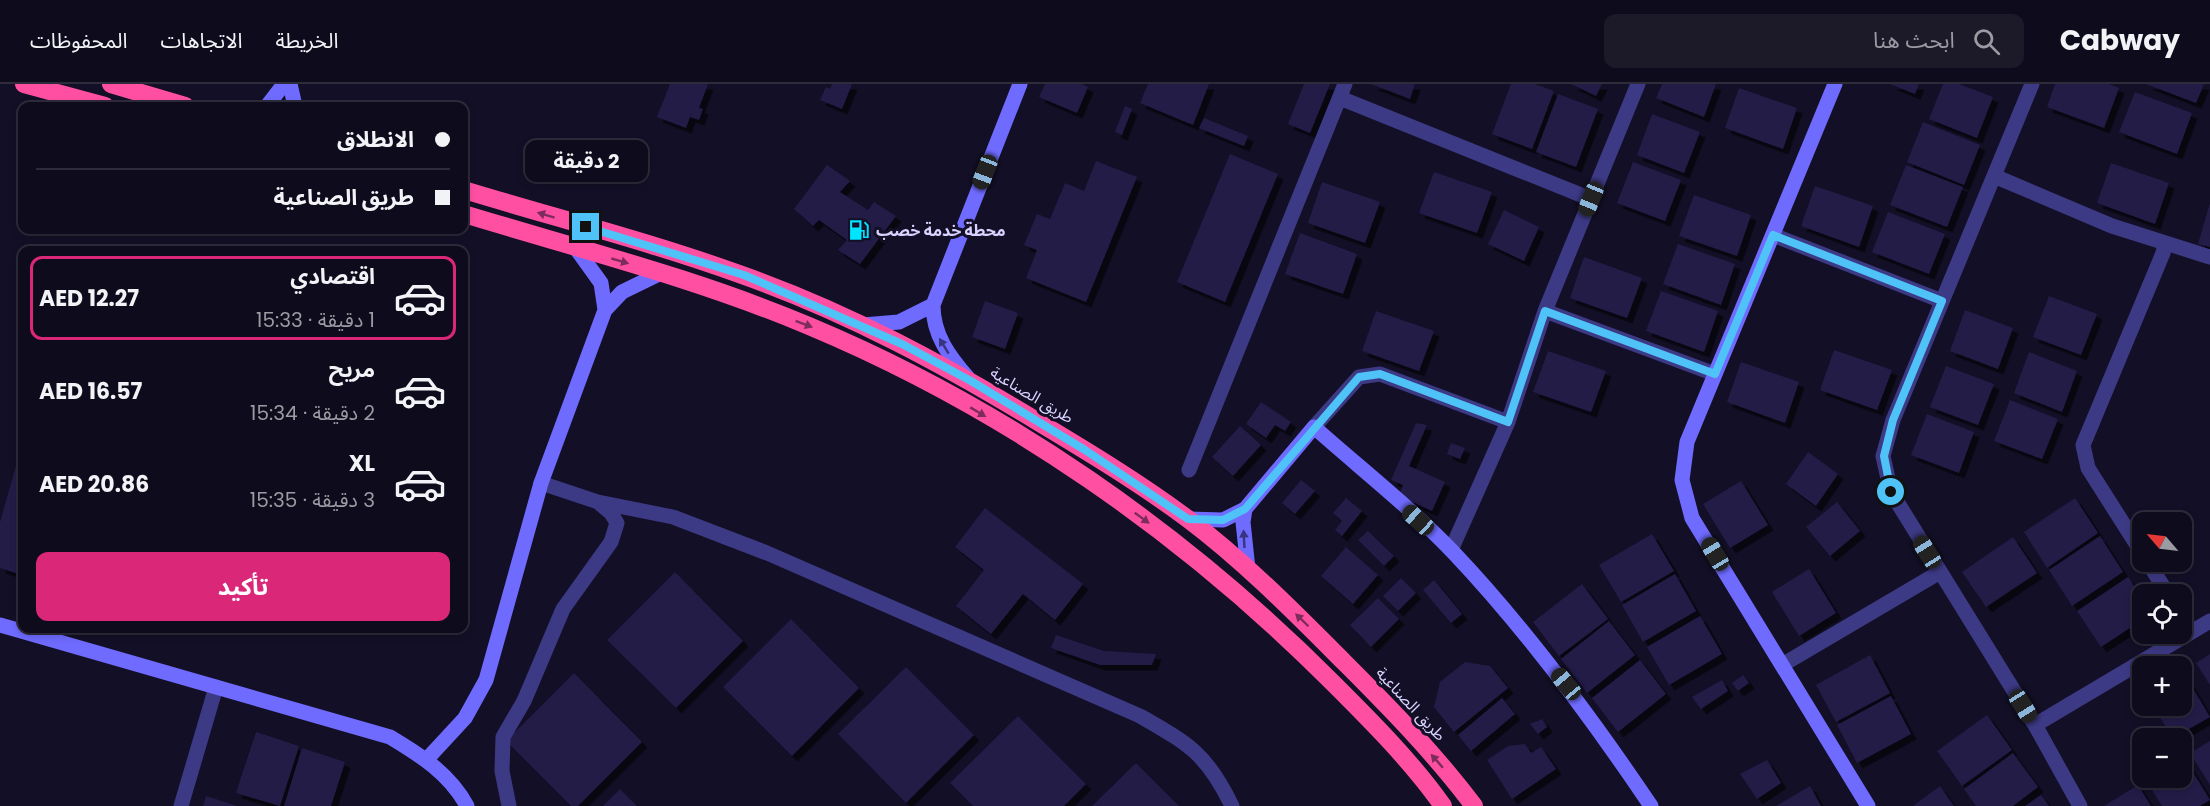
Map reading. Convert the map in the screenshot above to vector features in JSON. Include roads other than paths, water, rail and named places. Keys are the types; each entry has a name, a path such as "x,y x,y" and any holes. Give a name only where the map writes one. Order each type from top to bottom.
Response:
{"highway":[{"path":"24,84 90,102"},
{"path":"111,84 172,102"},
{"name":"طريق الصناعية","path":"468,191 744,275 861,325 971,381 1085,450 1188,519 1248,569 1392,709 1474,806"},
{"path":"468,215 662,273 809,326 882,360 968,406 1074,469 1189,552 1287,637 1376,726 1443,806"}],"street":[{"path":"270,102 284,84"},
{"path":"290,84 294,102"},
{"path":"971,381 944,348 937,334 933,320 933,305 1020,84"},
{"path":"1451,550 1508,422 1545,311 1638,84"},
{"path":"2032,84 1893,420 1884,456 1891,492 2035,725 2080,806"},
{"path":"1832,85 1687,442 1682,480 1692,518 1868,806"},
{"path":"1189,470 1343,91 1591,199"},
{"path":"1994,176 2112,226 2210,257"},
{"path":"1773,235 1942,301"},
{"path":"2132,537 2088,468 2083,445 2163,253 2164,243"},
{"path":"575,247 601,284 605,310"},
{"path":"427,759 465,718 486,680 542,483 605,310 622,292 662,273"},
{"path":"861,325 899,322 933,305"},
{"path":"1545,311 1715,374"},
{"path":"1188,519 1223,520 1245,509 1359,377 1370,373 1380,374 1508,422"},
{"path":"1314,428 1451,550 1579,701 1651,806"},
{"path":"542,483 598,502 673,517 767,553 1140,716 1175,736 1200,754 1218,776 1232,806"},
{"path":"509,806 502,771 503,737 524,701 563,609 612,542 617,523 611,513 598,502"},
{"path":"1245,509 1243,522 1248,569"},
{"path":"1782,665 1940,572"},
{"path":"2192,631 2210,621"},
{"path":"0,625 18,630"},
{"path":"28,633 390,737 427,759 462,797 467,806"},
{"path":"2035,725 2170,644"},
{"path":"182,806 216,687"}],"place":[{"name":"محطة خدمة خصب","path":"859,230"}]}
